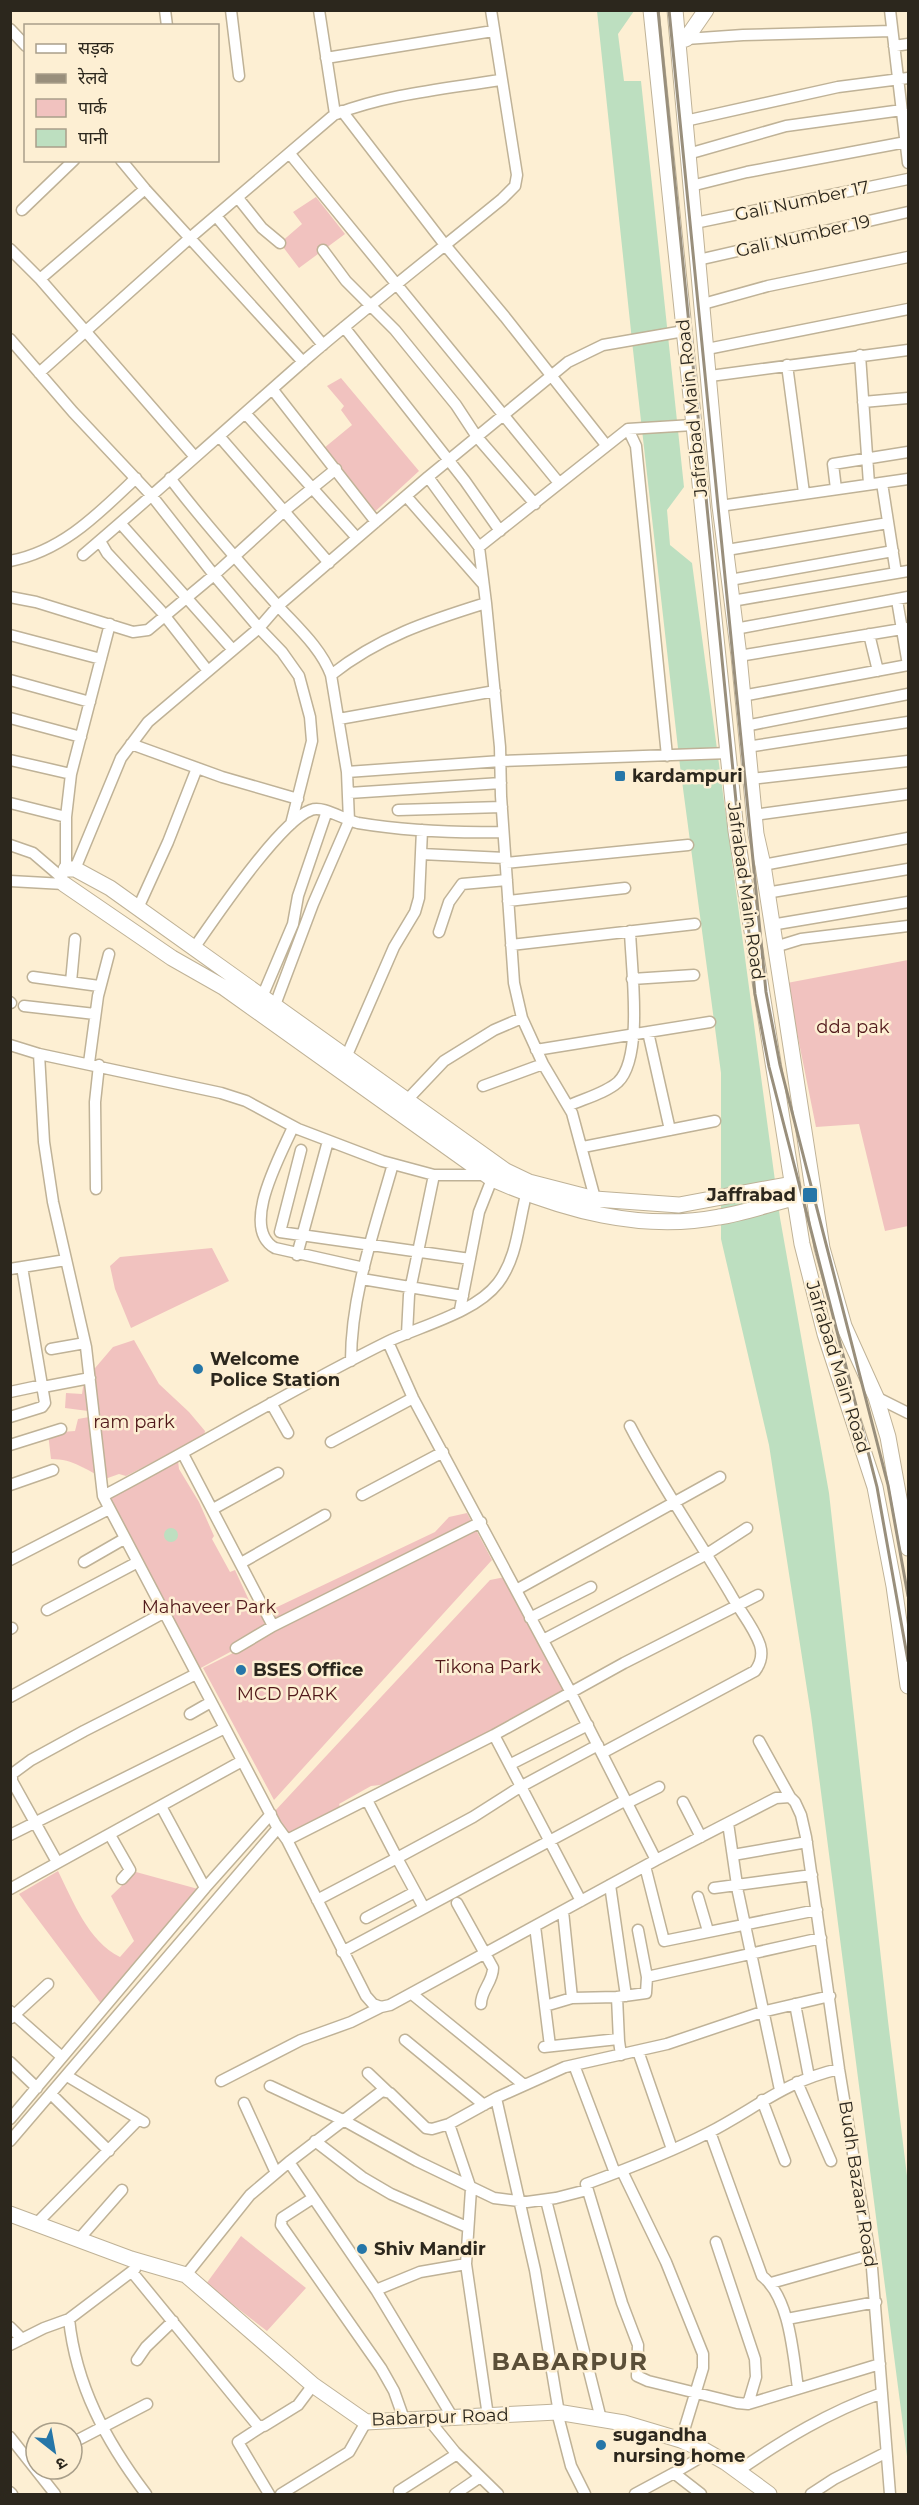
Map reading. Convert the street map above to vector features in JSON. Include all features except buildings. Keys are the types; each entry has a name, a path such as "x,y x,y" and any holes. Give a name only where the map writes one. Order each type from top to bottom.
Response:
{"main road":[{"name":"Jafrabad Main Road","path":"651,10 679,332 693,425 736,831 787,1193 831,1351 875,1487 894,1586 909,1686"},
{"name":"Jafrabad Main Road","path":"675,10 682,40 685,121 710,376 720,506 739,656 754,815 822,1248 844,1326 876,1397 888,1437 909,1548"},
{"path":"682,40 706,10"},
{"path":"66,875 110,888 194,948 228,981 433,1127 506,1171 553,1203 597,1207 679,1205 716,1199 787,1193"},
{"path":"66,875 153,945 269,1001 343,1063 407,1100 433,1127 490,1177 528,1188"},
{"path":"757,970 778,968"},
{"path":"597,1207 618,1219 680,1221 719,1218 787,1193"},
{"path":"831,1351 852,1342"},
{"name":"Babarpur Road","path":"10,2214 79,2239 137,2267 186,2275 313,2385 366,2422 405,2422 558,2413 624,2423 681,2440 708,2452 769,2494"}],"street":[{"path":"231,10 239,76"},
{"path":"319,10 326,58 339,113 606,445"},
{"path":"83,555 303,362 515,186 516,175 490,10"},
{"path":"890,10 894,46 903,79 902,110 909,163"},
{"path":"10,29 24,44"},
{"path":"326,58 494,31"},
{"path":"682,40 743,35 892,31"},
{"path":"894,46 909,44"},
{"path":"685,121 838,87 903,79"},
{"path":"39,373 191,237 339,113 400,96 500,80"},
{"path":"688,154 786,126 902,110"},
{"path":"691,186 747,172 906,142"},
{"path":"290,154 559,483"},
{"path":"22,210 72,162"},
{"path":"123,162 303,362"},
{"name":"Gali Number 17","path":"695,223 909,179"},
{"path":"40,279 145,189"},
{"path":"238,198 262,228 280,243"},
{"name":"Gali Number 19","path":"698,260 909,212"},
{"path":"216,216 323,345"},
{"path":"10,249 40,279 195,457"},
{"path":"323,250 346,281 395,330 456,405 477,437 535,504"},
{"path":"703,304 768,286 909,257"},
{"path":"707,349 909,309"},
{"path":"344,327 448,460 500,531"},
{"path":"66,875 121,758 148,722 259,628 278,606 448,460 568,362 603,345 679,332"},
{"path":"10,339 152,495 214,575 282,652 298,676 310,717 312,741 291,824"},
{"path":"710,376 909,350"},
{"path":"860,355 869,484"},
{"path":"787,365 804,493"},
{"path":"273,390 376,522"},
{"path":"863,402 909,398"},
{"path":"245,413 357,538"},
{"path":"479,547 628,429 693,425"},
{"path":"628,429 636,446 667,756"},
{"path":"219,436 329,563"},
{"path":"836,489 834,464 909,452"},
{"path":"10,597 36,602 133,632 148,630 214,575 283,512 336,469"},
{"path":"428,477 479,547 501,761 503,832 514,983 522,1018 536,1050 568,1106 583,1148 597,1207"},
{"path":"10,561 40,552 63,541 136,478"},
{"path":"170,478 192,507 309,640 327,665 331,675 347,772 349,821 269,1001"},
{"path":"720,506 909,479"},
{"path":"882,483 896,573"},
{"path":"406,496 483,584"},
{"path":"727,550 888,523"},
{"path":"121,524 233,650"},
{"path":"100,541 107,553 165,616 208,671"},
{"path":"730,580 892,551"},
{"path":"732,601 909,571"},
{"path":"735,629 909,597"},
{"path":"742,696 908,665 905,628 897,600"},
{"path":"331,675 358,654 386,639 414,627 486,603"},
{"path":"66,875 66,817 71,774 110,624"},
{"path":"739,656 905,628"},
{"path":"869,634 878,671"},
{"path":"10,635 101,659"},
{"path":"10,680 90,702"},
{"path":"339,719 495,692"},
{"path":"745,726 909,694"},
{"path":"10,718 81,737"},
{"path":"747,747 909,722"},
{"path":"131,744 197,768 298,799"},
{"path":"347,772 501,761 729,753"},
{"path":"10,760 71,774"},
{"path":"750,779 909,762"},
{"path":"138,908 172,833 197,768"},
{"path":"349,793 501,783"},
{"path":"754,815 909,794"},
{"path":"10,803 66,817"},
{"path":"398,810 502,807"},
{"path":"194,948 239,884 291,824 312,809 322,808 349,821 422,830 462,833 503,832"},
{"path":"269,1001 293,924 297,896 327,811"},
{"path":"343,1063 394,947 415,912 419,898 422,830"},
{"path":"763,865 909,838"},
{"path":"10,845 33,854 66,875"},
{"path":"421,854 505,860 688,845"},
{"path":"766,893 909,869"},
{"path":"10,881 66,875"},
{"path":"439,932 449,902 462,884 507,880"},
{"path":"508,901 625,888"},
{"path":"771,925 909,902"},
{"path":"511,945 695,924"},
{"path":"775,946 801,939 909,926"},
{"path":"568,1106 617,1084 630,1061 634,1034 630,931"},
{"path":"71,982 75,939"},
{"path":"96,1189 95,1014 99,986 109,954"},
{"path":"632,979 693,975"},
{"path":"33,977 99,986"},
{"path":"24,1006 95,1014"},
{"path":"407,1100 444,1061 494,1030 522,1018"},
{"path":"536,1050 710,1022"},
{"path":"648,1032 670,1130"},
{"path":"10,1045 221,1093 246,1101 293,1127 393,1164 434,1175 490,1177 479,1212 460,1310"},
{"path":"39,1053 44,1142 53,1202 85,1343 103,1496 136,1563 275,1822 287,1840 342,1952 366,1996 373,2004 381,2007"},
{"path":"483,1086 543,1064"},
{"path":"583,1148 715,1121"},
{"path":"293,1127 266,1193 259,1223 264,1240 269,1245 410,1287 463,1296"},
{"path":"297,1255 328,1141"},
{"path":"301,1150 280,1232 470,1259"},
{"path":"351,1361 352,1324 370,1245 393,1164"},
{"path":"407,1334 410,1287 434,1175"},
{"path":"103,1496 351,1361 486,1296 510,1264 528,1188"},
{"path":"10,1269 66,1260"},
{"path":"10,1417 44,1406 43,1386 22,1267"},
{"path":"388,1342 413,1398 572,1694 656,1860"},
{"path":"51,1349 85,1343"},
{"path":"10,1392 90,1378"},
{"path":"876,1397 909,1413"},
{"path":"331,1442 413,1398"},
{"path":"271,1403 288,1433"},
{"path":"317,1900 473,1818 522,1785 600,1749 755,1671 761,1658 760,1645 707,1554 673,1502 630,1426"},
{"path":"10,1445 61,1429"},
{"path":"362,1495 443,1452"},
{"path":"183,1454 273,1626"},
{"path":"10,1485 53,1470"},
{"path":"213,1509 278,1473"},
{"path":"516,1590 720,1476"},
{"path":"10,1560 109,1509"},
{"path":"241,1563 325,1515"},
{"path":"236,1648 273,1626 481,1522"},
{"path":"543,1640 707,1554 747,1528"},
{"path":"84,1562 124,1539"},
{"path":"47,1610 136,1563"},
{"path":"530,1618 591,1587"},
{"path":"287,1840 494,1735 572,1694 624,1663 758,1595"},
{"path":"10,1697 163,1613"},
{"path":"57,1862 11,1777 31,1760 196,1674"},
{"path":"190,1714 211,1702"},
{"path":"511,1764 588,1725"},
{"path":"10,1835 225,1728"},
{"path":"494,1735 582,1901"},
{"name":"Budh Bazaar Road","path":"759,1741 795,1802 801,1815 807,1842 839,2069 876,2302 885,2453 890,2494"},
{"path":"10,1889 162,1808 242,1761"},
{"path":"342,1952 627,1802 660,1787"},
{"path":"221,2081 301,2040 351,2022 412,1994 656,1860 776,1798 790,1797"},
{"path":"368,1800 424,1908"},
{"path":"683,1802 701,1837"},
{"path":"162,1808 205,1888"},
{"path":"10,2119 205,1888 275,1822"},
{"path":"10,2141 67,2076 275,1822"},
{"path":"728,1823 737,1885 762,2013 780,2090"},
{"path":"110,1835 136,1871 122,1879"},
{"path":"733,1855 807,1842"},
{"path":"645,1866 664,1941 817,1910"},
{"path":"714,1888 812,1875"},
{"path":"610,1885 622,1996 618,2039 621,2055"},
{"path":"366,1918 415,1892"},
{"path":"698,1897 708,1931"},
{"path":"457,1903 486,1954 493,1974 484,1989 480,2004"},
{"path":"563,1911 572,1998"},
{"path":"535,1926 545,2006 546,2046 618,2039"},
{"path":"545,2006 572,1998 646,1993 647,1977 638,1930"},
{"path":"647,1977 821,1938"},
{"path":"48,1984 12,2015 62,2057"},
{"path":"412,1994 524,2085"},
{"path":"368,2073 426,2128 432,2129 449,2124 524,2085 574,2066 638,2051 762,2013 830,1996"},
{"path":"795,2004 809,2077"},
{"path":"405,2040 484,2105"},
{"path":"638,2051 672,2149"},
{"path":"10,2062 37,2088"},
{"path":"574,2066 619,2172 662,2254 700,2347 704,2361 681,2440"},
{"path":"839,2069 797,2082 762,2100 710,2132 586,2184 622,2303 638,2345 636,2376 648,2381 748,2404 880,2364"},
{"path":"37,2223 142,2121 67,2076"},
{"path":"797,2082 831,2161"},
{"path":"270,2086 343,2120 494,2198 521,2202 546,2200 587,2190"},
{"path":"186,2275 229,2218 250,2195 343,2120 382,2091 388,2092"},
{"path":"51,2094 109,2151"},
{"path":"496,2098 536,2270 558,2413 571,2466 585,2494"},
{"path":"762,2100 786,2161"},
{"path":"244,2103 276,2173"},
{"path":"449,2124 471,2187 466,2264 488,2416"},
{"path":"710,2132 762,2276 771,2283 787,2319 798,2388"},
{"path":"315,2141 362,2177 391,2194 467,2227"},
{"path":"289,2162 376,2290 453,2418"},
{"path":"79,2239 122,2190"},
{"path":"313,2198 282,2218 281,2225 381,2368 394,2391 405,2422"},
{"path":"546,2200 601,2419"},
{"path":"716,2242 755,2359 756,2377 748,2404"},
{"path":"771,2283 870,2255"},
{"path":"376,2290 420,2272 466,2264"},
{"path":"10,2345 69,2319 137,2267 173,2321 256,2424 261,2427"},
{"path":"787,2319 876,2302"},
{"path":"69,2319 80,2372 89,2401 101,2427 146,2494"},
{"path":"137,2360 146,2347 173,2321"},
{"path":"10,2327 22,2339"},
{"path":"269,2494 238,2442 298,2405 313,2385"},
{"path":"738,2471 785,2438 821,2418 882,2393"},
{"path":"84,2436 147,2404"},
{"path":"429,2420 457,2454 498,2494"},
{"path":"281,2494 349,2452 366,2422"},
{"path":"10,2437 24,2453"},
{"path":"635,2494 648,2491 708,2452"},
{"path":"811,2494 834,2479 885,2453"},
{"path":"399,2491 457,2454"},
{"path":"674,2473 701,2494"},
{"path":"455,2494 480,2477"},
{"path":"46,2481 55,2494"}],"green space":[{"path":"316,197 345,234 299,268 280,243 302,224 293,212"},
{"path":"341,378 419,471 368,518 323,464 318,453 352,425 341,410 344,406 327,386"},
{"name":"dda pak","path":"908,960 908,1226 885,1231 859,1124 816,1127 787,983"},
{"path":"212,1248 229,1281 131,1328 115,1289 110,1266 120,1257"},
{"name":"ram park","path":"134,1340 159,1384 189,1412 205,1431 204,1436 126,1476 119,1474 105,1479 73,1463 51,1459 48,1433 75,1431 78,1419 89,1417 88,1411 65,1408 66,1393 82,1394 84,1381 113,1347"},
{"name":"Mahaveer Park","path":"174,1459 178,1461 179,1469 199,1502 214,1536 212,1539 230,1572 235,1570 253,1609 263,1615 268,1628 243,1645 197,1670 106,1496"},
{"name":"MCD PARK","path":"467,1513 492,1560 274,1800 203,1668 267,1636 275,1608 435,1532 449,1517"},
{"name":"Tikona Park","path":"505,1577 566,1692 389,1784 371,1786 339,1804 341,1809 296,1836 286,1831 274,1812 490,1580"},
{"path":"58,1871 90,1931 109,1950 120,1957 134,1941 111,1896 136,1872 198,1889 102,2005 19,1894"},
{"path":"241,2236 306,2288 267,2331 206,2284"}],"water":[{"path":"597,11 634,11 618,34 624,81 641,81 684,487 667,510 670,545 692,563 780,1218 829,1493 908,2184 908,2464 811,1715 769,1445 721,1239 721,1073 680,766"},
{"path":"171,1528 176,1530 178,1535 176,1540 171,1542 166,1540 164,1535 166,1530"}],"railway":[{"path":"658,10 755,994 769,1067 877,1487 908,1661"},
{"path":"669,10 766,992 780,1065 888,1485 908,1596"}],"place":[{"name":"kardampuri","path":"620,776"},
{"name":"Jaffrabad","path":"810,1195"},
{"name":"Welcome Police Station","path":"198,1369"},
{"name":"BSES Office","path":"241,1670"},
{"name":"Shiv Mandir","path":"362,2249"},
{"name":"sugandha nursing home","path":"601,2445"}],"district":[{"name":"BABARPUR","path":"570,2362"}]}
